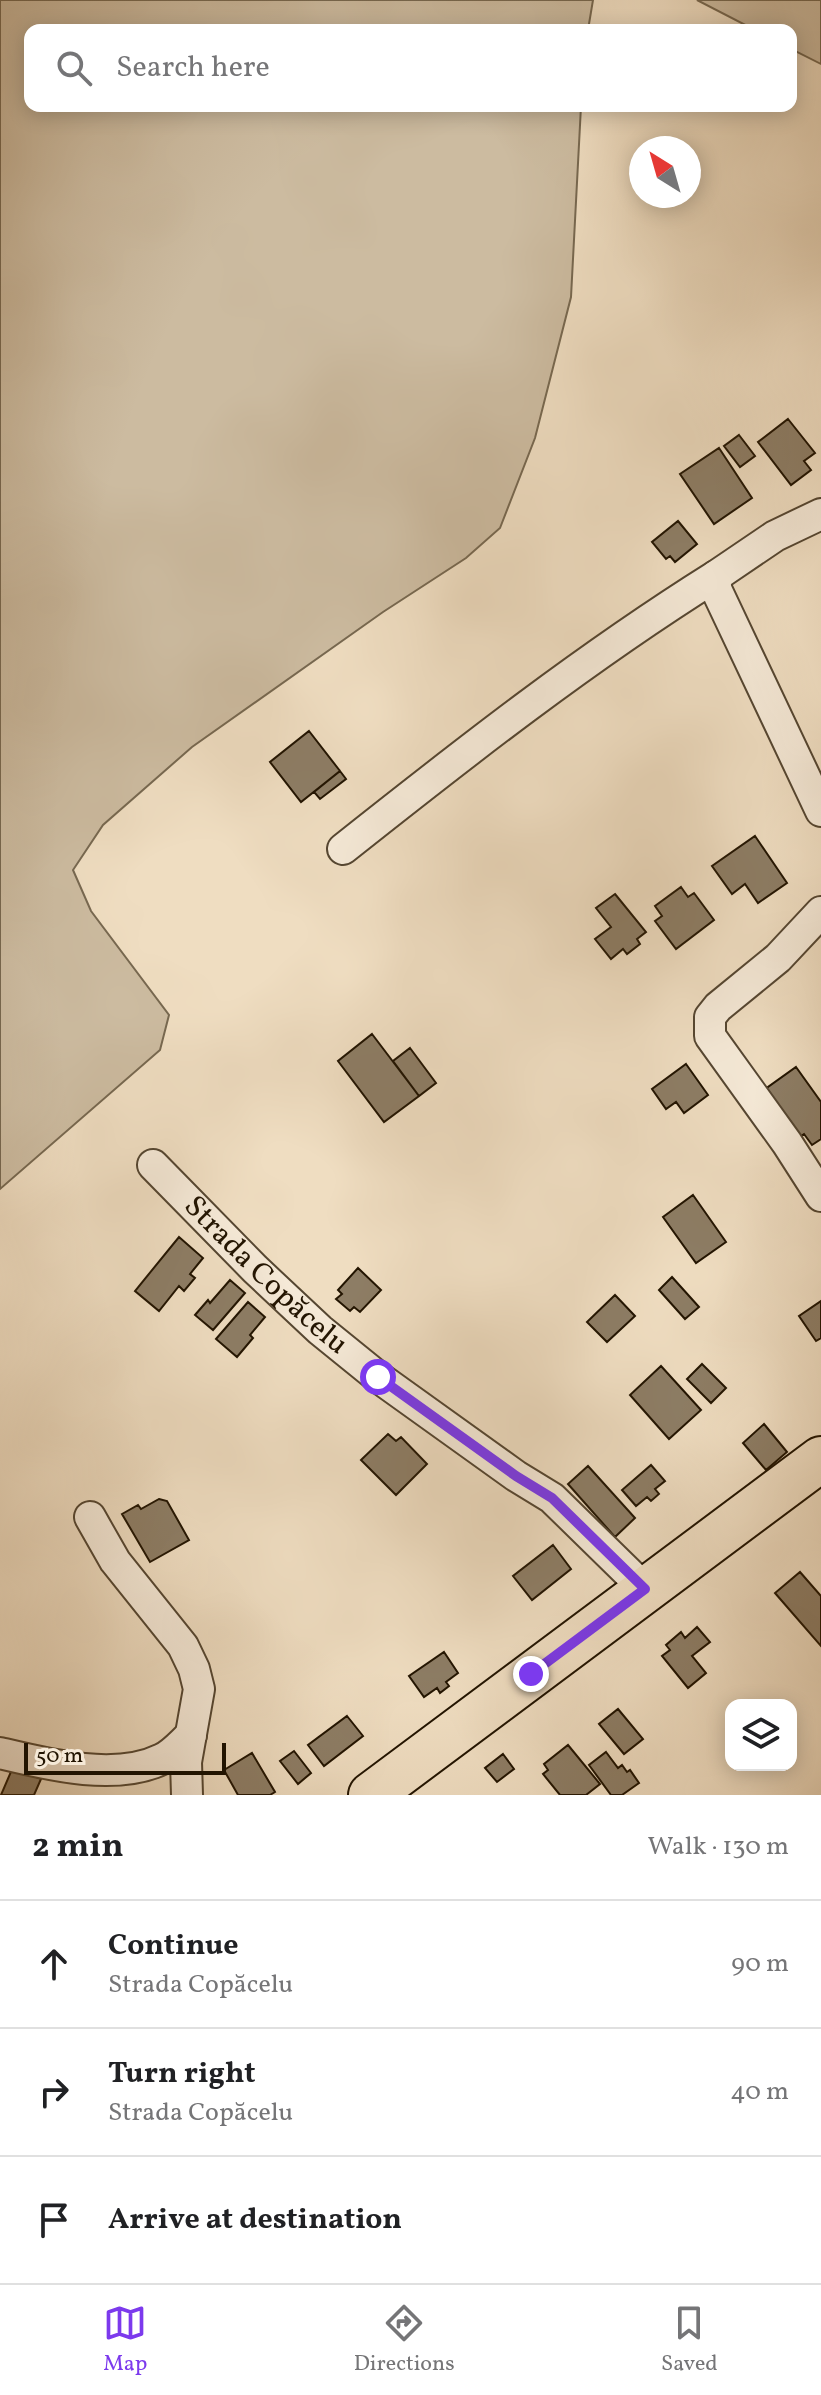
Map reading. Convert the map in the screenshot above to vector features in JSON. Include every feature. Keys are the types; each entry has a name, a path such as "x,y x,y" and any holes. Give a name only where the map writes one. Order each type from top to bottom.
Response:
{"main road":[{"path":"371,1795 821,1459"}],"street":[{"path":"343,849 509,718 656,613 775,536 821,514"},
{"path":"716,576 716,589 821,811"},
{"path":"821,912 778,958 710,1017 710,1036 821,1196"},
{"name":"Strada Copăcelu","path":"153,1165 320,1330 378,1377 516,1476 552,1498 645,1589"},
{"path":"90,1517 115,1561 183,1646 194,1669 199,1689 186,1762 187,1795"},
{"path":"0,1753 71,1769 123,1768 158,1761 171,1754 191,1735"},
{"path":"123,1768 154,1779 175,1795"}],"shaded area":[{"path":"0,0 593,0 589,24 24,24 24,112 581,112 571,297 535,438 500,528 466,558 383,612 192,747 103,825 73,870 91,911 169,1015 160,1050 0,1189"},
{"path":"697,0 821,0 821,64 797,52 797,24 743,24"}],"building":[{"path":"788,419 815,453 804,461 811,470 791,485 758,442"},
{"path":"739,435 755,456 740,467 724,446"},
{"path":"719,448 752,498 714,524 680,474"},
{"path":"678,521 697,544 675,562 670,556 666,559 652,542"},
{"path":"309,731 340,771 301,802 270,762"},
{"path":"340,771 346,779 320,799 314,792"},
{"path":"755,836 787,883 758,903 745,884 732,894 712,866"},
{"path":"681,887 688,897 694,893 714,920 676,949 655,921 662,916 655,906"},
{"path":"615,894 646,932 637,939 640,944 627,954 623,949 611,959 595,939 611,927 596,908"},
{"path":"372,1034 419,1096 384,1122 338,1061"},
{"path":"410,1048 436,1083 419,1096 393,1061"},
{"path":"686,1064 708,1095 684,1113 676,1102 666,1109 652,1089"},
{"path":"796,1067 821,1102 821,1139 812,1145 804,1134 795,1140 761,1092"},
{"path":"693,1195 726,1242 696,1263 663,1217"},
{"path":"179,1237 203,1258 190,1274 195,1278 184,1291 179,1286 159,1311 135,1291"},
{"path":"358,1268 381,1290 360,1312 354,1307 350,1311 336,1299 342,1294 338,1290"},
{"path":"672,1277 699,1307 685,1319 659,1290"},
{"path":"230,1280 245,1293 213,1330 195,1315"},
{"path":"615,1295 635,1316 607,1342 587,1322"},
{"path":"821,1301 821,1338 816,1341 799,1316"},
{"path":"248,1302 265,1317 237,1357 216,1339"},
{"path":"702,1364 726,1388 711,1403 687,1379"},
{"path":"661,1366 701,1410 669,1439 630,1395"},
{"path":"764,1424 787,1452 766,1470 743,1443"},
{"path":"388,1434 396,1441 401,1437 427,1464 396,1495 361,1460"},
{"path":"651,1465 665,1481 655,1489 659,1494 651,1501 647,1497 636,1506 622,1490"},
{"path":"588,1466 635,1518 615,1537 568,1484"},
{"path":"159,1499 167,1501 189,1540 150,1562 122,1514 138,1505 141,1509"},
{"path":"553,1545 571,1569 532,1600 513,1576"},
{"path":"800,1572 821,1596 821,1646 775,1593"},
{"path":"697,1627 710,1642 692,1656 706,1673 688,1688 662,1656 670,1650 666,1645 681,1632 685,1638"},
{"path":"444,1652 458,1673 446,1682 449,1686 440,1693 437,1688 424,1697 409,1676"},
{"path":"618,1709 643,1739 624,1754 599,1724"},
{"path":"347,1716 363,1736 324,1766 308,1745"},
{"path":"568,1745 600,1784 586,1795 560,1795 543,1774 548,1770 544,1764"},
{"path":"294,1751 311,1773 298,1784 280,1761"},
{"path":"606,1752 618,1768 622,1765 627,1772 630,1770 639,1783 622,1795 611,1795 589,1765"},
{"path":"252,1753 275,1792 270,1795 238,1795 224,1770"},
{"path":"503,1754 514,1769 497,1782 485,1768"},
{"path":"13,1767 41,1779 34,1795 1,1795"}],"route":[{"path":"378,1377 516,1476 552,1498 645,1589 531,1674"}]}
